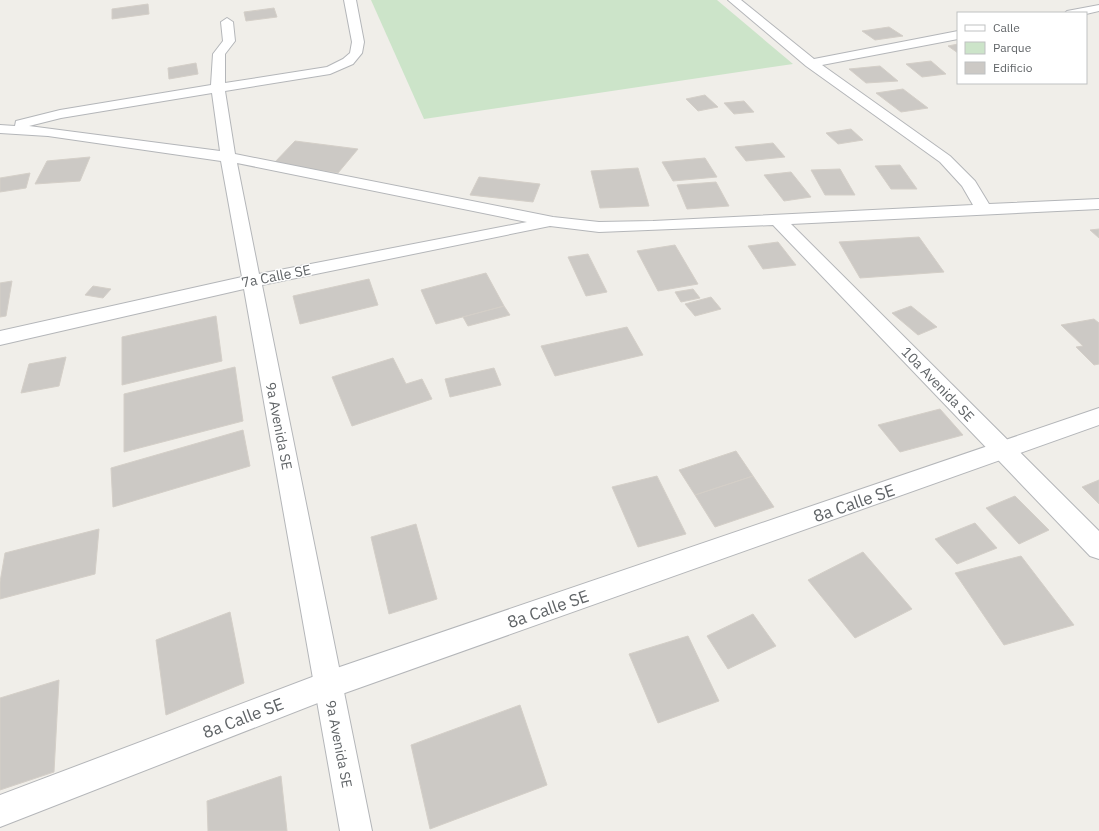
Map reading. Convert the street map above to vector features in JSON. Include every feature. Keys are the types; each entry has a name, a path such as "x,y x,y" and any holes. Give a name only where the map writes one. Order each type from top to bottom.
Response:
{"street":[{"path":"1,129 60,114 330,70 347,62 356,53 359,44 350,0"},
{"path":"734,0 811,63 945,159 969,184 984,210"},
{"path":"1077,12 1099,8"},
{"name":"9a Avenida SE","path":"227,22 229,41 219,54 218,89 228,158 356,831"},
{"path":"811,63 957,35"},
{"path":"1,129 48,132 228,158 553,222 615,226 777,220 1099,204"},
{"name":"10a Avenida SE","path":"777,220 1099,548"},
{"name":"7a Calle SE","path":"0,338 252,281 553,222"},
{"name":"8a Calle SE","path":"0,811 328,685 1003,451 1099,416"}],"green space":[{"path":"371,0 717,0 793,64 424,119"}],"building":[{"path":"148,4 149,14 112,19 112,9"},
{"path":"274,8 277,17 246,21 244,12"},
{"path":"889,27 903,36 875,40 862,31"},
{"path":"957,44 957,52 948,46"},
{"path":"931,61 946,74 922,77 906,64"},
{"path":"196,63 198,74 169,79 168,68"},
{"path":"880,66 898,81 866,83 849,69"},
{"path":"903,89 928,108 901,112 876,93"},
{"path":"705,95 718,107 698,111 686,99"},
{"path":"744,101 754,112 734,114 724,103"},
{"path":"851,129 863,140 838,144 826,133"},
{"path":"295,141 358,149 338,173 274,163"},
{"path":"773,143 785,157 746,161 735,147"},
{"path":"90,157 80,181 35,184 47,161"},
{"path":"705,158 717,177 673,181 662,162"},
{"path":"900,165 917,189 891,189 875,166"},
{"path":"638,168 649,206 600,208 591,171"},
{"path":"840,169 855,195 825,195 811,170"},
{"path":"791,172 811,197 784,201 764,175"},
{"path":"30,173 26,188 0,192 0,178"},
{"path":"479,177 540,184 533,202 470,195"},
{"path":"716,182 729,206 687,209 677,185"},
{"path":"1099,229 1099,238 1090,230"},
{"path":"919,237 944,272 860,278 839,242"},
{"path":"778,242 796,265 763,269 748,246"},
{"path":"675,245 698,284 658,291 637,251"},
{"path":"588,254 607,292 586,296 568,257"},
{"path":"486,273 504,306 436,324 421,290"},
{"path":"369,279 378,305 300,324 293,296"},
{"path":"12,281 6,316 0,317 0,283"},
{"path":"93,286 111,289 103,298 85,295"},
{"path":"693,289 700,298 681,302 675,292"},
{"path":"711,297 721,309 695,316 685,304"},
{"path":"504,306 510,315 468,326 463,317"},
{"path":"911,306 937,327 918,335 892,313"},
{"path":"216,316 222,361 122,385 122,337"},
{"path":"1094,319 1099,323 1099,364 1094,365 1076,347 1083,346 1061,325"},
{"path":"627,327 643,355 555,376 541,346"},
{"path":"66,357 59,386 21,393 29,364"},
{"path":"393,358 406,384 422,379 432,399 352,426 332,377"},
{"path":"235,367 243,421 124,452 124,394"},
{"path":"494,368 501,385 450,397 445,379"},
{"path":"940,409 963,435 900,452 878,425"},
{"path":"243,430 250,466 113,507 111,468"},
{"path":"736,451 753,476 695,495 679,470"},
{"path":"657,476 686,534 638,547 612,487"},
{"path":"753,476 774,507 715,527 695,495"},
{"path":"1099,480 1099,504 1082,487"},
{"path":"1015,496 1049,530 1019,544 986,508"},
{"path":"975,523 997,548 957,564 935,539"},
{"path":"416,524 437,599 389,614 371,537"},
{"path":"99,529 95,574 0,599 0,582 5,553"},
{"path":"863,552 912,609 855,638 808,580"},
{"path":"1021,556 1074,625 1004,645 955,573"},
{"path":"230,612 244,683 166,715 156,640"},
{"path":"753,614 776,646 728,669 707,636"},
{"path":"688,636 719,701 658,723 629,654"},
{"path":"59,680 54,772 0,790 0,698"},
{"path":"520,705 547,785 430,829 411,745"},
{"path":"281,776 287,831 208,831 207,801"}]}
